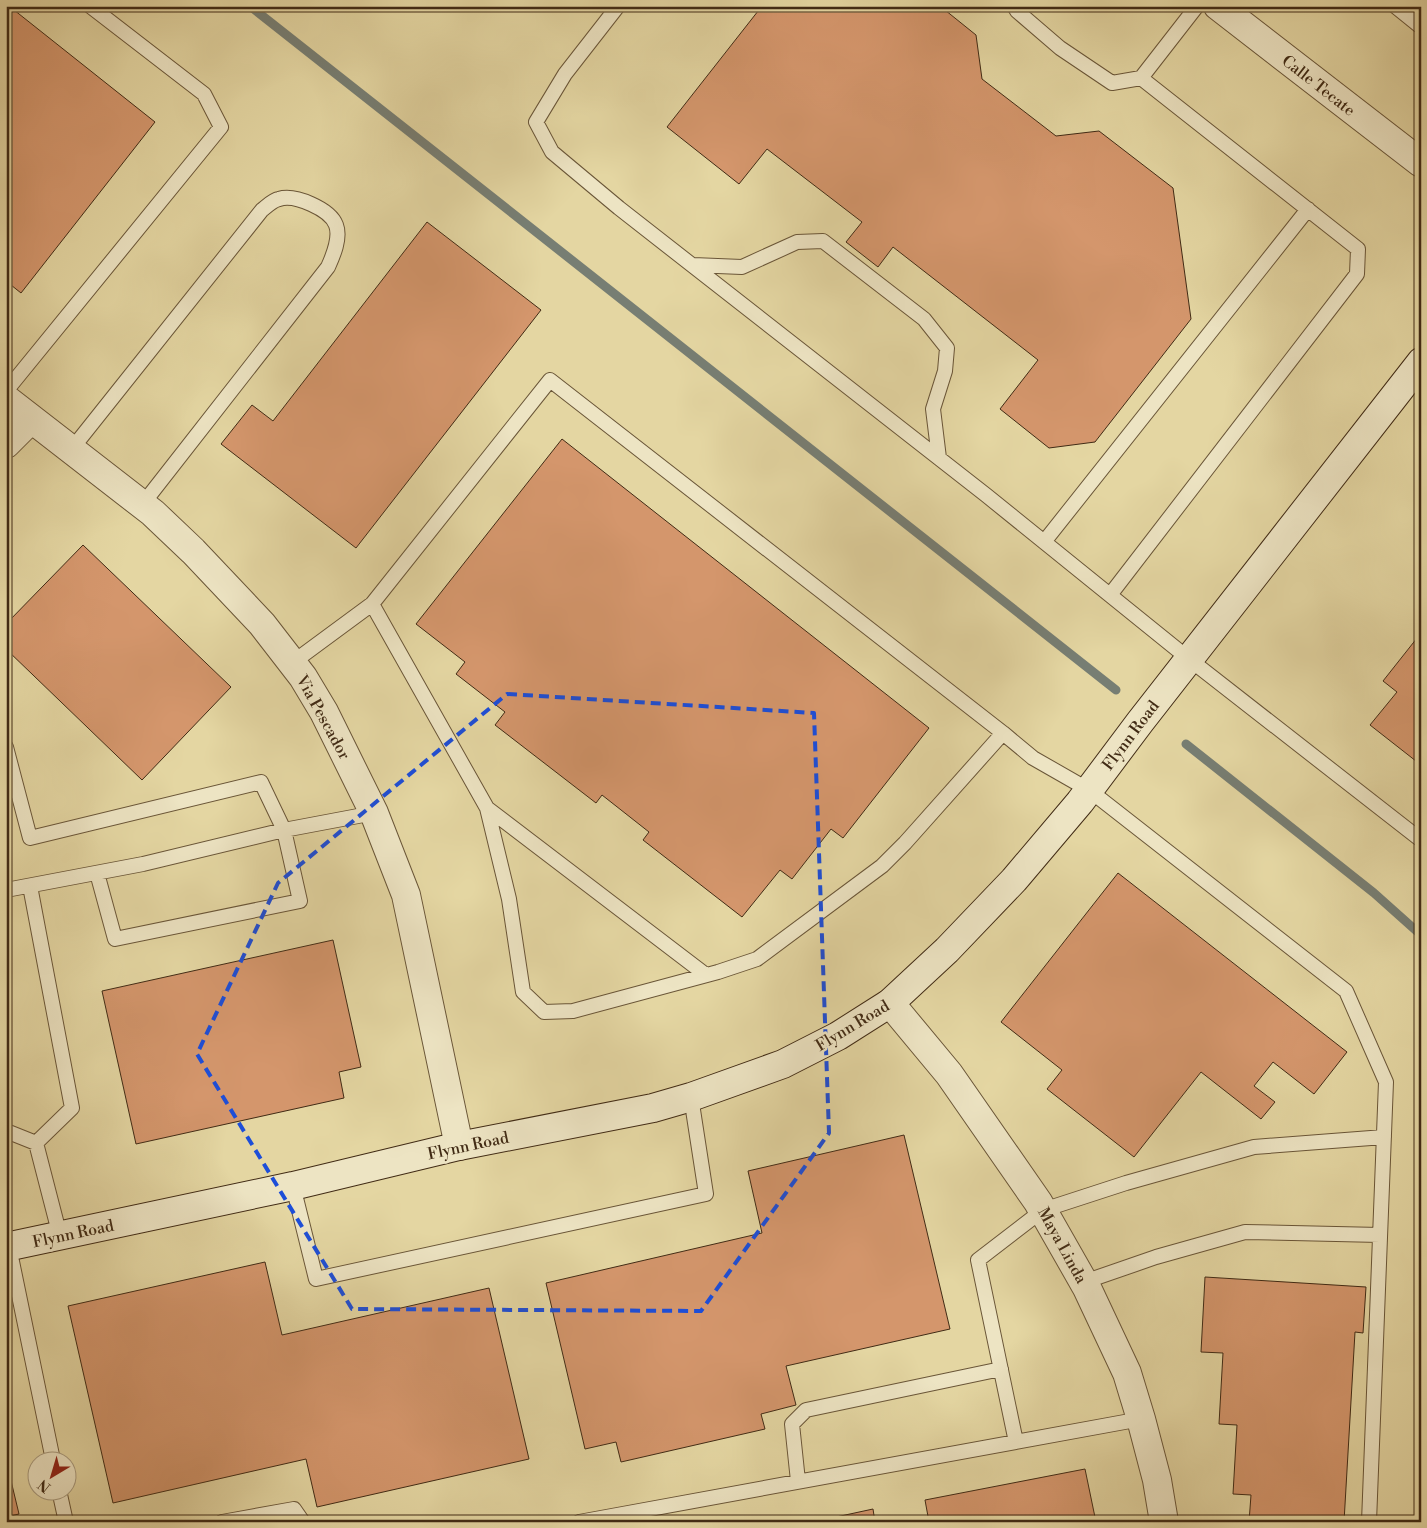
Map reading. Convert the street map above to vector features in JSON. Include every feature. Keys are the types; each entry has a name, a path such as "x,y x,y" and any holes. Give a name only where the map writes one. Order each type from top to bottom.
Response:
{"street":[{"name":"Calle Tecate","path":"1218,6 1421,163"},
{"name":"Flynn Road","path":"8,1247 293,1186 459,1146 653,1108 692,1097 783,1064 838,1036 890,1003 947,950 1014,880 1089,790 1114,755 1421,362"},
{"name":"Via Pescador","path":"6,400 142,505 194,551 262,624 303,677 324,712 374,813 406,896 459,1146"},
{"path":"6,444 31,419"},
{"name":"Maya Linda","path":"890,1003 949,1074 1043,1210 1084,1282 1127,1373 1157,1480 1164,1522"}],"lane":[{"path":"6,390 221,127 204,94 90,6"},
{"path":"618,6 565,74 536,122 552,152 620,208 939,458 1189,659 1421,840"},
{"path":"1014,6 1017,11 1060,48 1112,83 1140,78 1197,6"},
{"path":"1395,6 1421,27"},
{"path":"1110,595 1357,274 1358,248 1140,78"},
{"path":"71,450 262,210 278,199 300,199 322,209 336,225 337,248 328,267 142,505"},
{"path":"1044,542 1308,209"},
{"path":"693,265 742,267 797,242 823,241 924,319 947,348 945,371 933,409 939,458"},
{"path":"292,663 372,604 550,380 1034,758 1089,790 1346,991 1386,1082 1369,1522"},
{"path":"372,604 487,808 509,899 523,992 544,1012 573,1011 706,975 757,959 882,866 905,843 1002,733"},
{"path":"6,747 30,838 262,782 284,830 300,901 115,939 97,873"},
{"path":"487,808 706,975"},
{"path":"6,890 143,864 284,830 374,813"},
{"path":"30,886 72,1108 36,1143"},
{"path":"293,1186 316,1279 706,1194 692,1097"},
{"path":"6,1131 36,1143"},
{"path":"1016,1442 978,1260 1043,1210 1126,1184 1254,1147 1384,1137"},
{"path":"36,1143 60,1236"},
{"path":"1084,1282 1156,1257 1245,1232 1380,1236"},
{"path":"8,1247 51,1450"},
{"path":"798,1481 792,1424 806,1410 1001,1368"},
{"path":"579,1522 1141,1419"},
{"path":"62,1500 66,1522"},
{"path":"222,1522 294,1510 304,1522"}],"highlighted area":[{"path":"507,694 814,713 829,1133 701,1311 352,1309 197,1054 278,883"}],"building":[{"path":"6,6 9,6 155,122 21,293 6,281"},
{"path":"762,6 940,6 976,35 982,79 1056,136 1099,131 1173,188 1191,319 1095,442 1049,448 1000,409 1038,360 893,247 878,267 846,242 862,222 767,149 739,184 667,127"},
{"path":"427,222 541,310 356,548 221,444 252,405 273,421"},
{"path":"562,439 929,728 843,838 831,829 792,879 780,870 742,917 643,840 649,832 602,795 596,803 495,725 505,712 456,674 465,662 416,624"},
{"path":"83,545 231,687 142,780 6,649 6,624"},
{"path":"1421,633 1421,765 1370,725 1397,692 1383,681"},
{"path":"1118,873 1347,1052 1314,1094 1273,1062 1254,1086 1275,1102 1261,1119 1201,1072 1134,1157 1047,1089 1062,1070 1001,1022"},
{"path":"333,940 361,1067 339,1072 344,1098 136,1144 102,991"},
{"path":"904,1135 950,1329 786,1366 796,1405 761,1414 765,1429 621,1462 616,1442 585,1449 546,1283 762,1233 748,1171"},
{"path":"265,1262 282,1335 489,1288 529,1459 317,1507 306,1459 113,1503 68,1306"},
{"path":"1205,1277 1366,1287 1363,1333 1355,1332 1344,1522 1249,1522 1251,1495 1233,1494 1237,1425 1219,1424 1223,1353 1201,1352"},
{"path":"6,1460 19,1514 6,1517"},
{"path":"1085,1469 1096,1522 929,1522 925,1500"},
{"path":"873,1509 875,1522 813,1522"}],"waterway":[{"path":"250,6 1116,690"},
{"path":"1186,744 1374,893 1421,935"}]}
